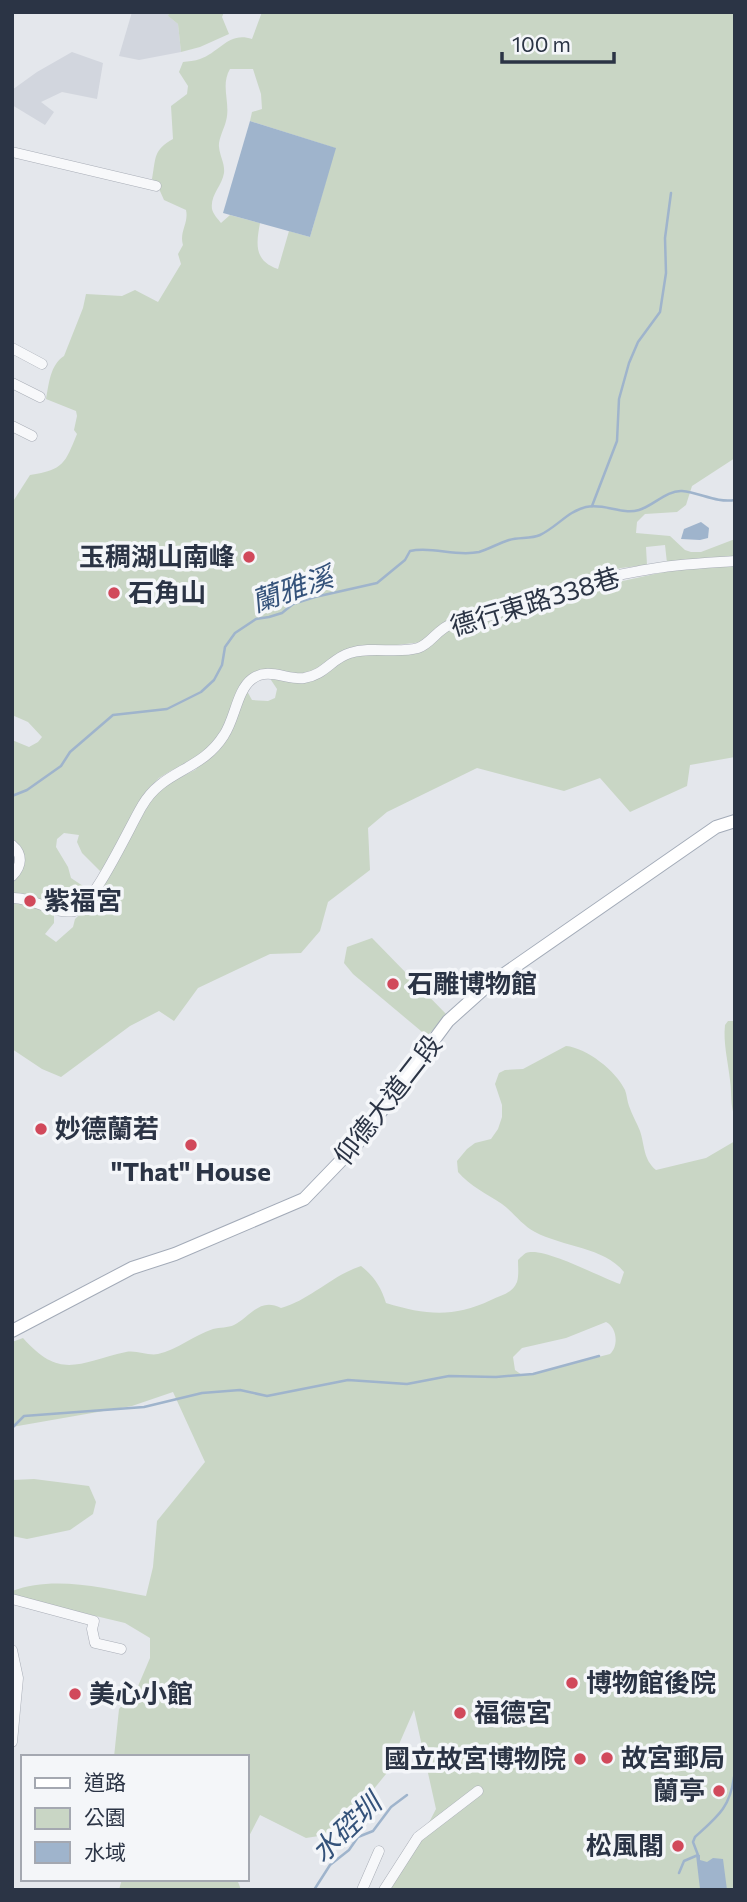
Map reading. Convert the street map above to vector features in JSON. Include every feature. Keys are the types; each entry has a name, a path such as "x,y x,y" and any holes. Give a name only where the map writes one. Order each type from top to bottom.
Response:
{"main road":[{"name":"仰德大道二段","path":"12,1331 132,1268 175,1254 304,1199 357,1144 448,1021 486,986 716,827 735,821"}],"street":[{"path":"12,152 156,186"},
{"path":"12,348 42,364"},
{"path":"12,383 40,397"},
{"path":"12,426 32,436"},
{"name":"德行東路338巷","path":"12,898 27,899 62,911 76,911 81,907 98,886 148,796 169,777 198,763 218,744 233,720 244,688 256,677 276,674 303,678 322,673 349,653 379,648 415,649 449,625 488,616 563,588 645,569 735,561"},
{"path":"12,845 21,859 18,870 12,876"},
{"path":"12,1600 94,1620 92,1629 95,1643 121,1649"},
{"path":"12,1650 18,1678 12,1742"},
{"path":"384,1890 418,1837 478,1791"},
{"path":"362,1890 379,1851"}],"shaded area":[{"path":"132,12 169,12 168,16 178,24 181,52 139,60 119,56"},
{"path":"72,52 103,63 97,99 62,92 41,102 54,112 45,125 12,105 12,90"}],"green space":[{"path":"169,12 224,12 222,17 229,34 181,52 178,24 168,16"},
{"path":"262,12 735,12 735,458 692,486 686,505 677,512 645,514 637,522 636,533 670,536 691,552 701,552 735,539 735,558 667,563 665,545 646,547 647,565 621,568 553,585 513,603 463,619 422,642 347,651 323,670 303,675 256,671 245,678 240,686 234,708 215,743 181,769 172,770 159,778 146,791 100,871 82,853 77,842 79,835 64,833 57,839 56,847 71,878 89,890 74,907 53,906 12,894 12,879 19,873 12,843 12,740 29,747 42,737 28,722 12,715 12,503 30,475 50,471 62,463 77,434 74,430 76,411 46,399 53,370 64,356 86,294 122,296 135,290 158,302 181,264 178,254 183,245 186,210 164,200 152,179 159,151 173,139 171,106 187,94 188,86 179,72 183,62 207,56 237,38 252,39","holes":["230,69 253,69 261,94 262,109 252,112 250,121 335,148 310,237 289,231 278,269 264,261 258,251 260,223 230,215 221,223 212,209 213,199 224,173 219,144 227,114 227,75"]},
{"path":"735,565 735,757 690,765 687,786 630,812 600,778 564,791 477,768 387,812 368,828 370,870 328,902 320,931 301,953 270,954 198,988 174,1021 159,1011 130,1026 61,1077 42,1069 12,1049 12,901 54,912 54,923 45,934 56,942 73,927 75,919 106,880 154,795 167,784 195,770 223,743 245,692 247,691 252,700 268,701 275,698 277,689 272,677 300,682 323,676 351,655 434,643 448,631 549,599 673,570"},
{"path":"372,938 447,1015 427,1036 353,974 344,963 347,947"},
{"path":"728,1021 735,1021 735,1118 725,1039 725,1025"},
{"path":"566,1046 592,1056 615,1075 625,1090 647,1157 656,1170 706,1158 735,1141 735,1890 387,1890 420,1840 436,1809 414,1710 386,1774 338,1833 306,1838 260,1815 248,1838 248,1755 114,1755 119,1709 136,1691 150,1658 150,1638 125,1623 12,1596 12,1591 28,1586 62,1583 146,1596 153,1567 157,1521 205,1462 173,1392 132,1406 12,1427 12,1342 23,1338 49,1360 71,1365 126,1352 158,1354 213,1329 234,1325 261,1306 274,1305 281,1308 292,1304 361,1266 376,1282 386,1303 439,1313 464,1310 509,1292 517,1282 518,1260 526,1253 534,1252 558,1258 620,1284 624,1272 606,1257 535,1232 458,1172 457,1161 467,1149 475,1143 491,1139 498,1129 502,1105 495,1084 499,1073 523,1069","holes":["606,1322 613,1328 616,1342 610,1354 529,1375 522,1375 515,1370 513,1357 522,1348 566,1338"]},
{"path":"34,1479 89,1486 96,1502 93,1514 70,1530 27,1539 12,1536 12,1480"},
{"path":"121,1881 238,1881 241,1890 119,1890"}],"water":[{"path":"250,121 336,148 310,237 223,213"},
{"path":"701,522 709,528 708,538 681,539 684,529"},
{"path":"696,1855 700,1855 700,1860 707,1862 713,1858 723,1859 727,1890 700,1889"}],"waterway":[{"name":"蘭雅溪","path":"592,506 617,441 619,399 629,363 638,342 660,312 666,273 665,238 671,193"},
{"name":"蘭雅溪","path":"12,796 27,790 61,766 70,752 113,715 167,709 201,692 214,680 222,665 225,647 235,633 256,619 282,613 293,604 315,597 377,583 405,560 410,551 479,552 509,540 540,535 586,507 639,510 676,491 721,500 735,500"},
{"path":"12,1428 24,1416 144,1407 202,1393 240,1390 267,1396 348,1380 407,1384 449,1376 496,1377 533,1374 599,1356"},
{"path":"679,1873 684,1861 698,1855 693,1842 695,1837 726,1804 734,1777"},
{"name":"水硿圳","path":"314,1890 330,1865 349,1850 358,1837 373,1831 391,1807 407,1795"}],"place":[{"name":"玉稠湖山南峰","path":"249,557"},
{"name":"石角山","path":"114,593"},
{"name":"紫福宮","path":"30,901"},
{"name":"石雕博物館","path":"393,984"},
{"name":"妙德蘭若","path":"41,1129"},
{"name":"\"That\" House","path":"191,1145"},
{"name":"博物館後院","path":"572,1683"},
{"name":"美心小館","path":"75,1694"},
{"name":"福德宮","path":"460,1713"},
{"name":"故宮郵局","path":"607,1758"},
{"name":"國立故宮博物院","path":"580,1759"},
{"name":"蘭亭","path":"719,1791"},
{"name":"松風閣","path":"678,1846"}]}
